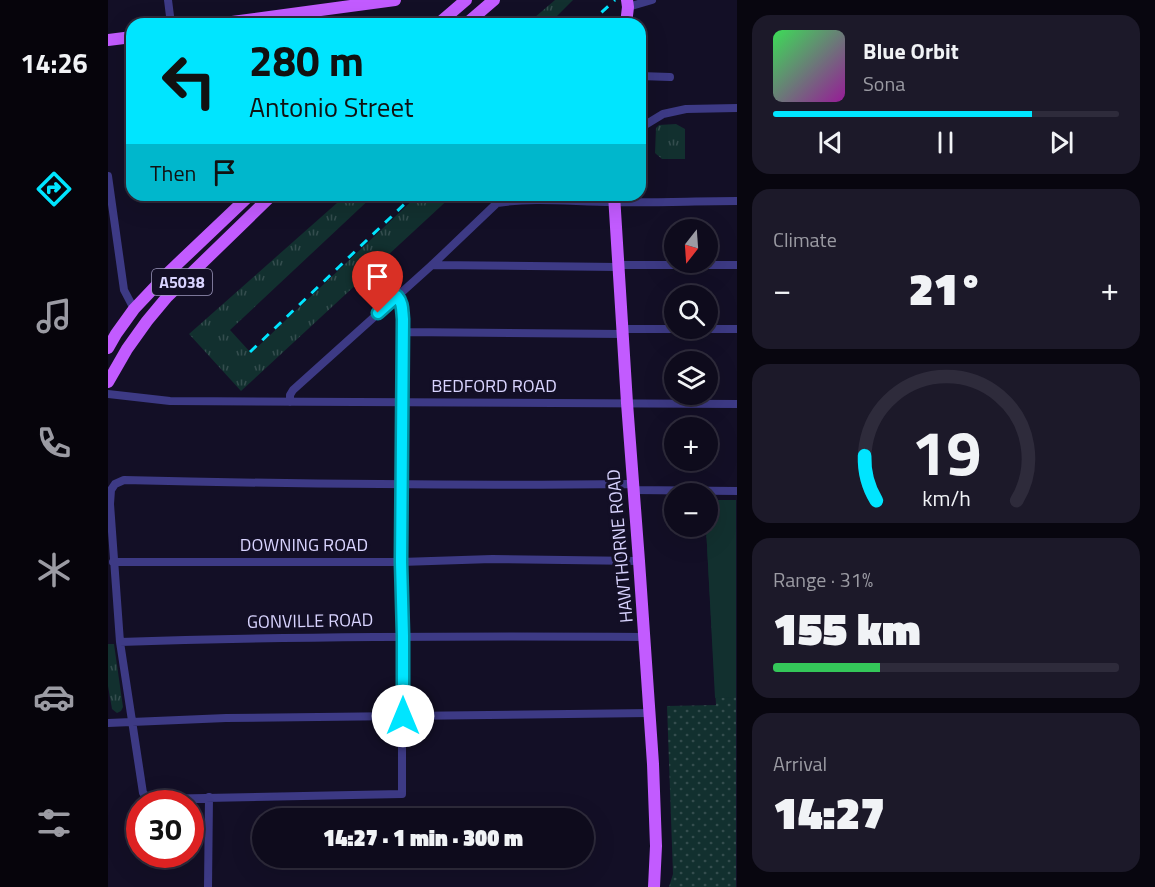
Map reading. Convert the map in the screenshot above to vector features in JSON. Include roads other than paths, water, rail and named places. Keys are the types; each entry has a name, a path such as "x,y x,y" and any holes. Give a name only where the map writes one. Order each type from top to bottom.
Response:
{"main road":[{"path":"262,18 395,0"},
{"path":"449,14 452,4 450,0"},
{"path":"445,18 466,0"},
{"path":"473,18 494,0"},
{"path":"626,18 627,3"},
{"path":"108,40 126,38"},
{"name":"A5038","path":"108,348 134,309 244,201"},
{"name":"A5038","path":"108,382 127,349 167,297 266,201"},
{"name":"HAWTHORNE ROAD","path":"614,201 654,764 656,846 654,887"}],"street":[{"path":"168,0 170,18"},
{"path":"627,3 651,0"},
{"path":"646,76 670,76"},
{"path":"646,124 663,114 679,110 736,108"},
{"path":"108,176 124,290 134,309"},
{"path":"646,200 736,201"},
{"path":"290,402 293,390 497,203 511,201"},
{"path":"432,265 736,265"},
{"path":"204,798 402,794 402,306 373,274"},
{"path":"403,332 736,329"},
{"name":"BEDFORD ROAD","path":"108,394 170,401 736,404"},
{"path":"143,790 120,642 110,494 115,484 124,480 633,487 736,491"},
{"name":"DOWNING ROAD","path":"113,562 401,562 492,559 639,561"},
{"name":"GONVILLE ROAD","path":"120,642 403,636 645,637"},
{"path":"108,723 226,718 650,713"},
{"path":"208,887 209,797"}],"railway":[{"path":"596,18 615,0"},
{"path":"250,352 408,201"}]}
